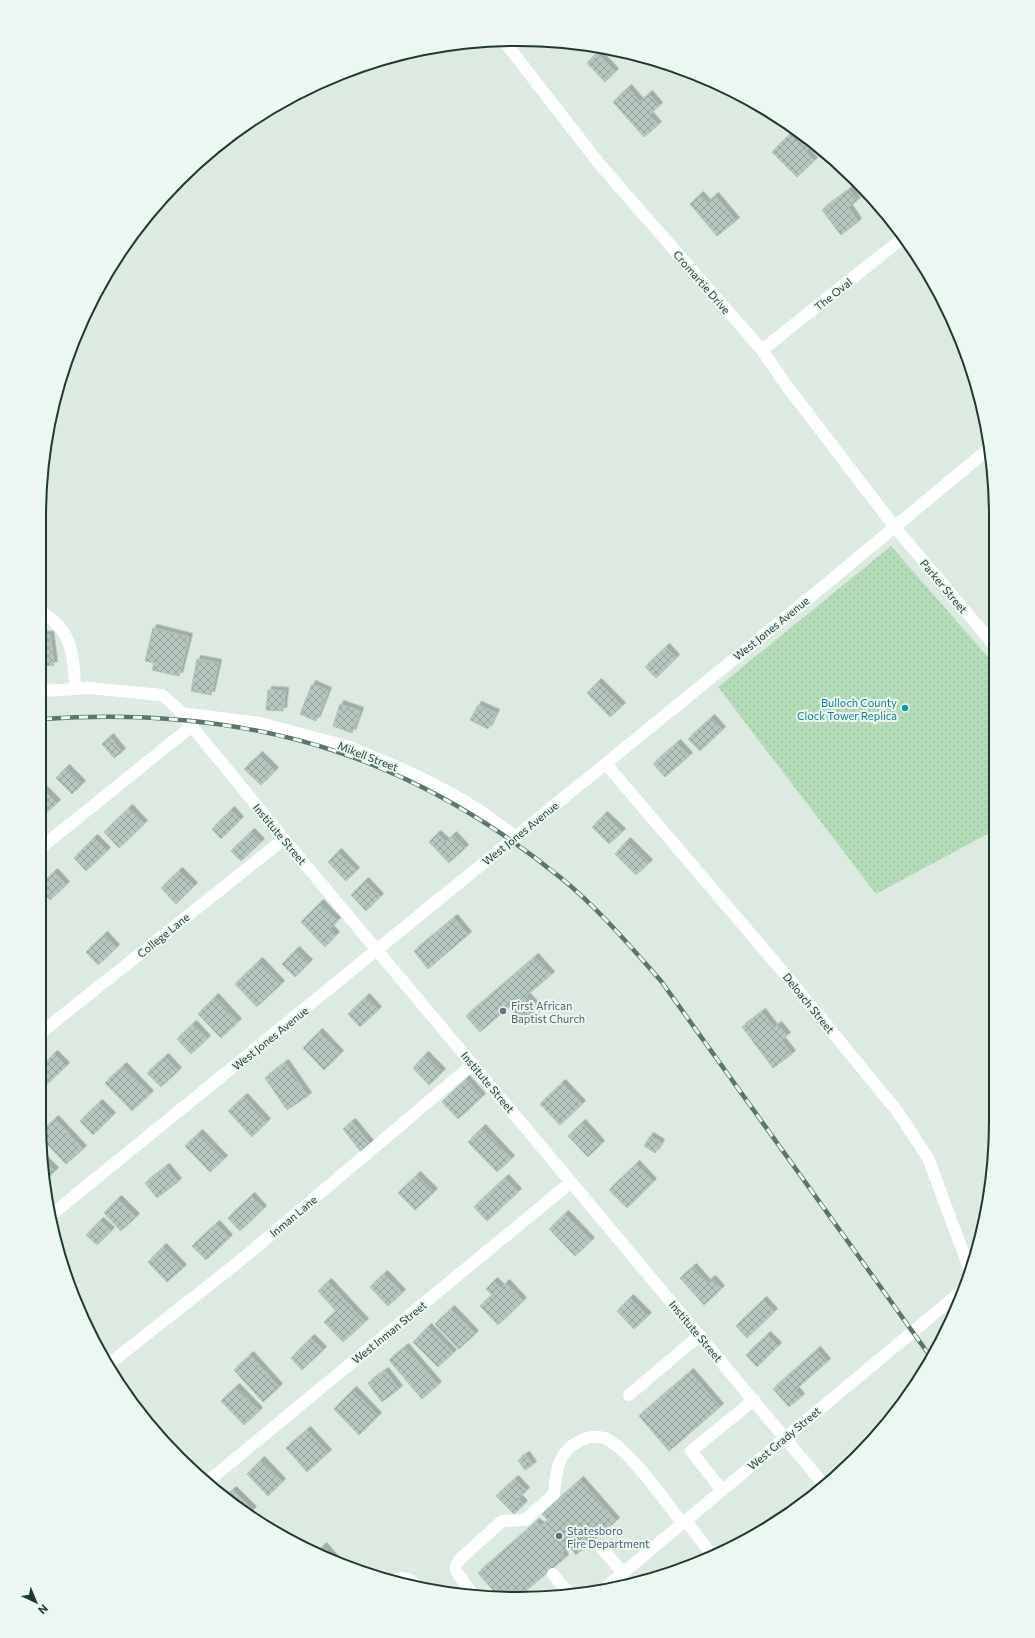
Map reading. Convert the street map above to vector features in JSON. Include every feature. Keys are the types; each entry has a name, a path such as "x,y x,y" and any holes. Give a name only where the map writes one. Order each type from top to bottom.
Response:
{"street":[{"name":"Cromartie Drive","path":"507,46 601,166 762,350 786,385 894,526"},
{"name":"The Oval","path":"762,350 899,241"},
{"name":"West Jones Avenue","path":"55,1212 378,950 515,836 606,764 984,453"},
{"name":"Parker Street","path":"894,526 989,639"},
{"path":"46,616 66,633 74,660 75,689"},
{"name":"Institute Street","path":"46,691 89,688 162,695 181,713 284,839 821,1481"},
{"name":"Mikell Street","path":"181,713 260,723 350,747 420,777 462,799 486,814 515,836"},
{"path":"46,844 154,755 192,726"},
{"name":"Deloach Street","path":"606,764 784,973 897,1111 928,1158 967,1262"},
{"name":"College Lane","path":"46,1030 284,839"},
{"name":"Inman Lane","path":"112,1361 241,1260 473,1064"},
{"name":"West Inman Street","path":"211,1479 571,1182"},
{"name":"West Grady Street","path":"612,1582 955,1297"},
{"path":"629,1395 700,1335"},
{"path":"722,1490 691,1451 754,1400"},
{"path":"469,1589 456,1571 456,1565 461,1558 502,1521 525,1520 554,1494 556,1471 560,1459 572,1445 588,1436 604,1438 617,1445 641,1470 709,1551"},
{"path":"600,1546 623,1573"},
{"path":"553,1574 566,1589"}],"green space":[{"path":"891,546 989,658 989,833 876,894 718,687"}],"building":[{"path":"597,53 615,72 605,82 587,63"},
{"path":"628,88 640,102 649,94 659,106 649,115 658,125 644,137 613,102"},
{"path":"791,133 810,147 805,151 814,161 797,177 772,152"},
{"path":"849,190 857,201 848,207 858,222 841,235 822,210"},
{"path":"700,195 707,203 715,196 736,221 717,236 690,204"},
{"path":"153,628 189,637 179,676 152,670 154,663 145,661"},
{"path":"46,635 50,635 54,665 46,666"},
{"path":"666,647 676,658 656,678 645,667"},
{"path":"197,659 218,663 211,695 191,691"},
{"path":"598,682 622,706 610,717 587,693"},
{"path":"312,684 328,691 316,721 300,714"},
{"path":"268,690 285,691 283,711 266,710"},
{"path":"340,704 360,711 352,733 333,726"},
{"path":"478,705 496,713 488,729 470,720"},
{"path":"711,718 722,730 700,751 688,739"},
{"path":"110,737 122,752 114,758 102,744"},
{"path":"677,743 689,756 665,777 653,764"},
{"path":"259,755 275,771 261,785 244,769"},
{"path":"66,768 82,784 72,794 56,778"},
{"path":"46,792 57,803 46,813"},
{"path":"129,808 144,824 119,848 104,832"},
{"path":"231,810 240,820 221,839 212,829"},
{"path":"604,815 622,832 609,844 592,827"},
{"path":"251,832 261,842 241,861 231,851"},
{"path":"437,834 446,842 453,835 465,848 449,863 429,842"},
{"path":"94,838 107,851 86,871 74,858"},
{"path":"627,841 649,863 636,875 615,854"},
{"path":"338,852 356,871 346,881 328,862"},
{"path":"179,871 194,886 176,904 161,888"},
{"path":"54,872 66,885 50,900 46,896 46,880"},
{"path":"365,881 380,897 366,911 351,895"},
{"path":"320,903 337,921 330,929 336,935 325,947 301,922"},
{"path":"454,918 468,935 428,969 414,951"},
{"path":"104,935 116,948 98,965 86,952"},
{"path":"296,950 309,963 295,977 282,964"},
{"path":"535,957 551,975 526,996 540,1011 525,1024 510,1006 480,1032 466,1016"},
{"path":"259,961 281,984 257,1007 235,984"},
{"path":"215,997 238,1022 221,1038 198,1014"},
{"path":"366,997 378,1010 360,1027 348,1014"},
{"path":"762,1012 774,1028 778,1025 787,1036 781,1040 792,1054 773,1068 742,1027"},
{"path":"193,1024 207,1039 191,1054 177,1039"},
{"path":"319,1032 340,1054 324,1070 303,1048"},
{"path":"54,1054 66,1066 46,1085 46,1062"},
{"path":"425,1055 442,1072 429,1085 413,1068"},
{"path":"165,1057 178,1071 161,1087 147,1073"},
{"path":"285,1063 308,1096 287,1110 265,1078"},
{"path":"123,1066 150,1094 132,1111 105,1083"},
{"path":"466,1079 482,1097 458,1119 442,1102"},
{"path":"562,1083 582,1104 560,1125 540,1104"},
{"path":"244,1097 267,1122 252,1137 228,1111"},
{"path":"99,1103 112,1116 93,1135 80,1121"},
{"path":"55,1119 83,1149 66,1164 47,1144 46,1127"},
{"path":"352,1122 371,1145 361,1152 343,1129"},
{"path":"582,1123 601,1144 588,1157 568,1136"},
{"path":"482,1128 511,1159 497,1172 468,1142"},
{"path":"199,1133 224,1159 210,1172 185,1146"},
{"path":"650,1136 661,1143 655,1153 644,1146"},
{"path":"48,1164 55,1171 49,1176"},
{"path":"636,1164 653,1182 627,1208 609,1190"},
{"path":"166,1167 178,1182 157,1198 145,1183"},
{"path":"417,1175 434,1192 415,1210 398,1193"},
{"path":"505,1178 518,1192 487,1221 474,1207"},
{"path":"251,1196 263,1209 240,1231 228,1218"},
{"path":"118,1199 136,1217 121,1231 104,1213"},
{"path":"565,1214 591,1241 575,1256 549,1229"},
{"path":"100,1221 111,1231 97,1245 86,1235"},
{"path":"216,1224 229,1238 206,1260 192,1246"},
{"path":"163,1247 183,1268 167,1282 148,1262"},
{"path":"693,1267 707,1283 712,1279 721,1289 704,1305 680,1278"},
{"path":"384,1274 402,1293 388,1306 370,1287"},
{"path":"494,1281 501,1288 506,1283 523,1301 498,1325 480,1306 492,1295 486,1289"},
{"path":"328,1282 365,1322 343,1342 324,1322 336,1311 318,1291"},
{"path":"630,1298 648,1316 634,1329 617,1311"},
{"path":"763,1300 774,1312 747,1338 736,1326"},
{"path":"451,1309 475,1334 459,1349 435,1324"},
{"path":"428,1327 453,1353 438,1367 413,1342"},
{"path":"767,1335 778,1346 757,1367 746,1355"},
{"path":"311,1338 323,1350 302,1370 291,1358"},
{"path":"405,1347 438,1385 422,1399 389,1360"},
{"path":"817,1350 827,1362 795,1390 801,1397 789,1407 773,1389"},
{"path":"250,1355 279,1387 263,1402 234,1370"},
{"path":"385,1371 399,1389 382,1402 368,1383"},
{"path":"690,1372 720,1407 669,1451 639,1416"},
{"path":"236,1387 259,1411 244,1425 221,1401"},
{"path":"353,1390 378,1416 359,1435 334,1409"},
{"path":"307,1430 328,1453 307,1472 286,1448"},
{"path":"526,1455 533,1465 525,1470 518,1460"},
{"path":"261,1460 282,1482 268,1496 247,1474"},
{"path":"515,1479 526,1491 518,1498 524,1504 514,1514 496,1496"},
{"name":"Statesboro Fire Department","path":"580,1480 616,1521 576,1555 569,1546 562,1552 565,1558 525,1592 494,1591 478,1573 536,1522 541,1526 548,1520 542,1514"},
{"path":"233,1490 253,1510 252,1511 229,1494"},
{"path":"323,1546 328,1552 321,1548"}],"railway":[{"path":"46,719 119,717 194,721 232,726 305,742 341,753 400,776 484,822 510,840 561,878 588,902 613,927 661,981 928,1353"}],"place":[{"name":"Bulloch County Clock Tower Replica","path":"905,708"},
{"name":"First African Baptist Church","path":"503,1011"},
{"name":"Statesboro Fire Department","path":"559,1536"}]}
